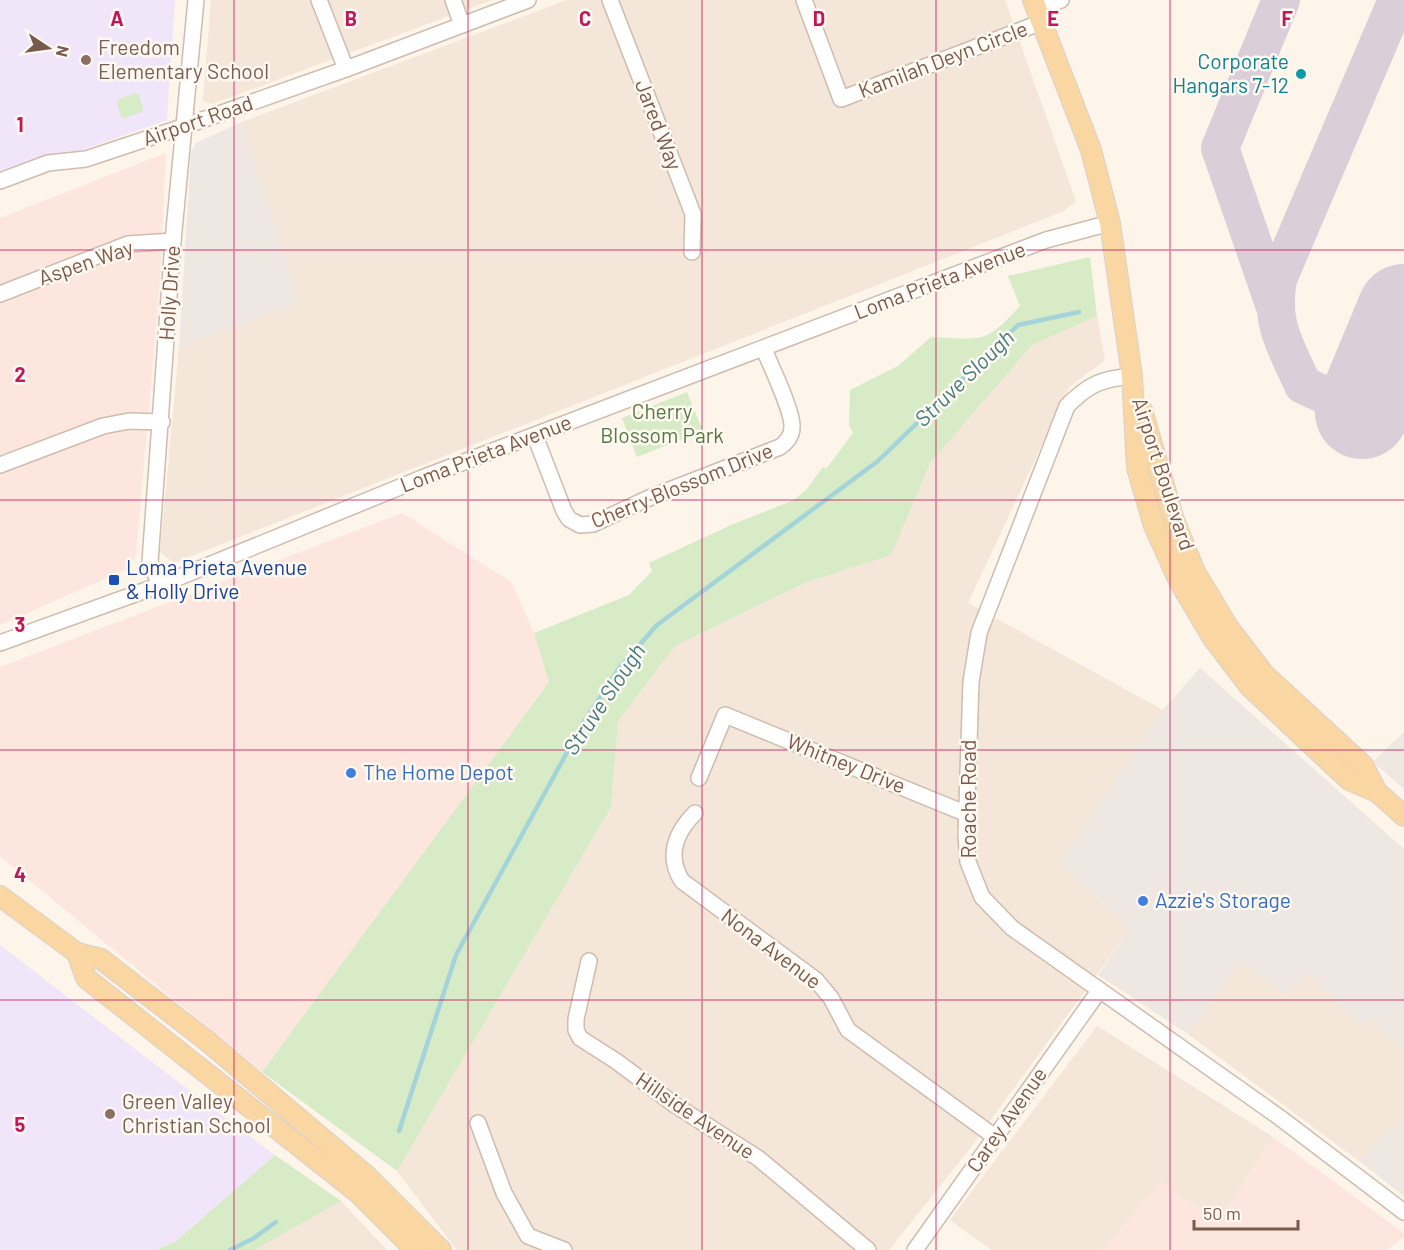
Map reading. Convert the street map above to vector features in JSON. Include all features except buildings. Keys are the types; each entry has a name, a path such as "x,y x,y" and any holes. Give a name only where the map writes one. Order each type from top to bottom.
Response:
{"main road":[{"name":"Airport Boulevard","path":"1037,11 1091,150 1110,223 1132,376 1137,468 1154,526 1179,581 1212,636 1250,687 1349,780 1377,792 1404,816"},
{"path":"0,897 77,953 101,959 207,1041 368,1177 441,1250"},
{"path":"77,953 86,978 357,1192 415,1250"}],"street":[{"name":"Holly Drive","path":"160,585 150,562 162,422 173,241 186,126 196,0"},
{"path":"320,0 345,69"},
{"path":"453,0 462,25"},
{"name":"Airport Road","path":"0,181 48,163 86,159 186,126 528,0"},
{"name":"Jared Way","path":"609,0 693,214 692,252"},
{"name":"Kamilah Deyn Circle","path":"804,0 841,99 1037,11"},
{"path":"1037,11 1061,0"},
{"name":"Loma Prieta Avenue","path":"0,643 160,585 423,477 764,350 1046,240 1110,223"},
{"name":"Aspen Way","path":"0,294 128,244 173,241"},
{"name":"Cherry Blossom Drive","path":"535,436 566,516 580,525 593,524 649,498 780,447 787,442 792,429 792,420 764,350"},
{"name":"Roache Road","path":"1132,376 1104,379 1083,390 1067,406 979,633 971,682 966,850 970,872 988,905 1012,928 1279,1117 1404,1212"},
{"path":"0,465 102,426 129,421 162,422"},
{"name":"Whitney Drive","path":"699,778 725,715 967,814"},
{"name":"Nona Avenue","path":"695,813 684,824 675,844 674,864 682,881 816,980 831,998 848,1030 994,1137"},
{"name":"Hillside Avenue","path":"589,961 576,1019 576,1030 580,1038 616,1060 675,1105 758,1158 868,1250"},
{"name":"Carey Avenue","path":"915,1250 1099,991"},
{"path":"478,1123 504,1193 528,1236 564,1250"}],"shaded area":[{"name":"Freedom Elementary School","path":"0,0 175,0 167,120 0,179"},
{"path":"211,0 492,0 212,104 203,101"},
{"path":"567,0 1005,0 1076,201 1064,211 174,563 160,552 179,348 299,302 242,122"},
{"path":"242,122 299,302 179,348 191,153 196,143"},
{"path":"166,153 160,278 136,556 127,569 0,625 0,218"},
{"path":"1097,316 1105,360 1069,387 968,603 1163,710 1059,863 1131,928 968,1151 889,1250 457,1250 397,1171 611,807 618,721 675,646 807,582 891,554 929,463 1032,345"},
{"path":"402,513 511,582 534,633 549,682 262,1072 0,856 0,667"},
{"path":"1200,668 1404,849 1404,1050 1370,1018 1360,1026 1309,973 1284,996 1240,961 1188,1034 1098,975 1131,928 1059,863 1163,710"},
{"path":"1404,732 1404,789 1373,762"},
{"name":"Green Valley Christian School","path":"0,945 275,1155 175,1242 156,1250 0,1250"},
{"path":"1240,960 1284,996 1309,972 1360,1026 1369,1017 1404,1050 1404,1117 1359,1161 1188,1034"},
{"path":"1097,1026 1273,1137 1218,1222 1161,1182 1103,1250 992,1250 950,1220"},
{"path":"1404,1117 1404,1196 1359,1161"},
{"path":"1273,1137 1404,1233 1404,1237 1386,1250 1103,1250 1161,1182 1218,1222"},
{"path":"341,1201 387,1250 255,1250"}],"green space":[{"path":"135,93 139,95 144,111 122,119 117,104 119,99"},
{"path":"1090,257 1097,316 1032,345 930,463 891,555 807,582 675,646 618,721 611,807 397,1171 262,1072 549,682 534,633 629,595 652,571 649,563 731,525 794,500 807,489 823,467 826,469 853,433 849,425 850,390 898,366 931,337 981,337 998,328 1020,306 1008,276"},
{"name":"Cherry Blossom Park","path":"687,392 703,431 637,457 622,418"},
{"path":"275,1155 341,1201 255,1250 156,1250 175,1242"}],"waterway":[{"name":"Struve Slough","path":"399,1131 456,955 582,725 620,667 657,625 878,461 1018,325 1079,312"},
{"name":"Struve Slough","path":"230,1250 254,1238 276,1222"}],"taxiway":[{"path":"1274,304 1220,148 1281,0"},
{"path":"1362,412 1303,385 1281,334 1276,295 1278,279 1397,0"}],"runway":[{"path":"1362,412 1404,311"}],"place":[{"name":"Freedom Elementary School","path":"86,60"},
{"name":"Corporate Hangars 7-12","path":"1301,74"},
{"name":"Loma Prieta Avenue & Holly Drive","path":"114,580"},
{"name":"The Home Depot","path":"351,773"},
{"name":"Azzie's Storage","path":"1143,901"},
{"name":"Green Valley Christian School","path":"110,1114"}]}
